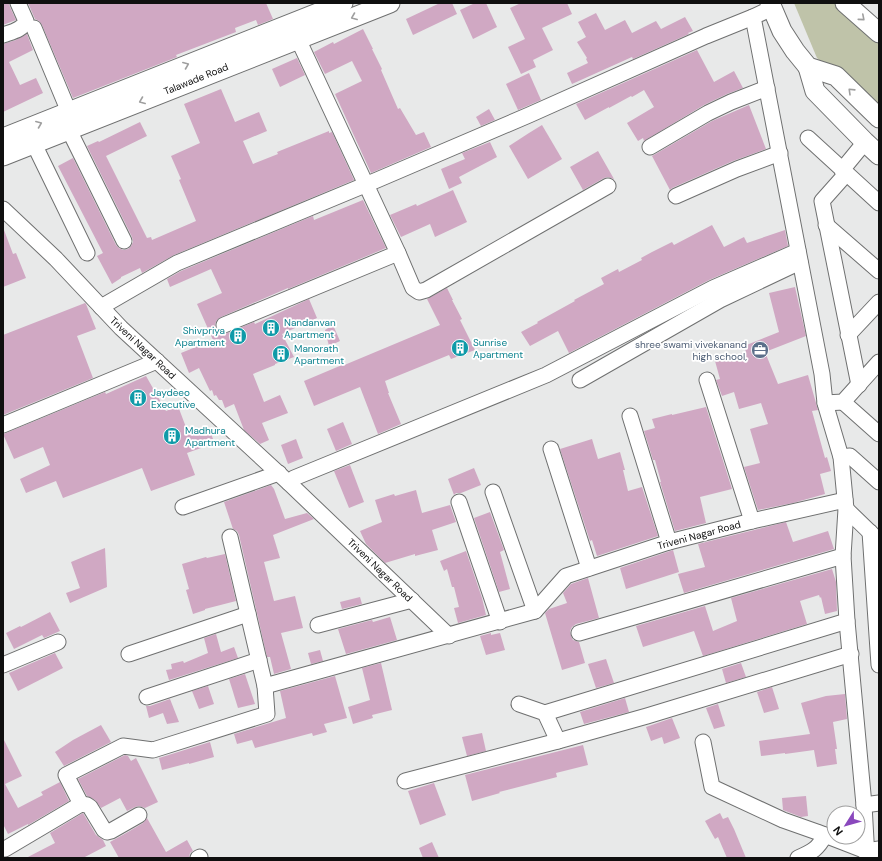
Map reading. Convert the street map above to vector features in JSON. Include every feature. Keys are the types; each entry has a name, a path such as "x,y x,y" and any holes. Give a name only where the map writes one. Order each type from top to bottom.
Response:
{"main road":[{"name":"Talawade Road","path":"295,31 343,3"},
{"name":"Talawade Road","path":"3,138 69,121 295,31 390,3"},
{"path":"845,3 879,33"},
{"path":"771,5 782,31 808,67 815,92 879,155"},
{"path":"808,67 836,76 879,118"},
{"name":"Talawade Road","path":"3,156 34,144 69,121"}],"street":[{"path":"3,36 21,28 26,21 18,3"},
{"path":"101,307 177,263 529,115 706,36 754,17 771,5"},
{"path":"754,17 822,374 825,403 841,456 845,504 843,556 847,621 864,805 879,803"},
{"path":"34,28 69,121 124,241"},
{"path":"295,31 413,288 419,292 426,290 608,186"},
{"path":"650,147 719,107 767,88"},
{"path":"808,138 879,203"},
{"path":"858,385 822,201 865,142"},
{"path":"34,144 87,253"},
{"path":"676,196 737,169 780,153"},
{"name":"Triveni Nagar Road","path":"3,209 56,259 121,328 284,478 448,636"},
{"path":"826,225 879,271"},
{"path":"224,325 398,253"},
{"path":"580,380 720,300 800,257"},
{"path":"184,507 284,478 294,478 546,375 713,288 800,257"},
{"path":"848,335 879,302"},
{"path":"3,425 157,361"},
{"path":"843,402 858,385 876,371"},
{"path":"707,380 752,521"},
{"path":"825,403 843,402 879,434"},
{"path":"630,416 669,542"},
{"path":"551,449 589,568"},
{"path":"841,456 850,456 878,478"},
{"path":"266,686 535,611 493,492"},
{"path":"459,502 500,622"},
{"path":"845,504 874,536 879,665"},
{"name":"Triveni Nagar Road","path":"535,611 566,576 589,568 669,542 752,521 845,504"},
{"path":"81,804 66,774 123,746 153,750 267,714 266,686 230,538"},
{"path":"579,633 843,556"},
{"path":"318,625 412,600"},
{"path":"129,654 248,614"},
{"path":"519,704 545,713 847,621"},
{"path":"3,665 58,642"},
{"path":"406,781 647,716 850,654"},
{"path":"147,697 259,660"},
{"path":"545,713 558,741"},
{"path":"703,742 712,787 783,820 871,853 866,819"},
{"path":"6,851 81,804 87,805 90,808 104,830 107,832 139,815"},
{"path":"798,858 816,849 822,842 825,835"}],"green space":[{"path":"794,3 846,3 879,33 879,116 817,58"}],"building":[{"path":"3,3 9,3 16,20 3,25"},
{"path":"28,3 266,3 273,19 258,25 256,20 235,28 236,32 73,98 42,25 35,19"},
{"path":"440,3 452,3 457,14 413,35 406,19"},
{"path":"475,3 486,3 497,27 473,39 460,10"},
{"path":"521,3 567,3 572,14 542,28 553,50 533,60 536,67 521,74 508,47 525,39 510,8"},
{"path":"596,13 605,30 625,20 632,33 656,21 661,29 685,17 693,31 633,59 632,57 572,84 567,73 588,63 587,58 577,42 586,37 578,22"},
{"path":"363,29 382,69 381,70 398,109 400,108 416,135 424,132 431,147 371,173 335,94 362,81 352,61 325,74 314,52 333,42 334,44"},
{"path":"27,34 33,50 9,62 20,85 36,78 43,93 3,112 3,44 16,40"},
{"path":"697,50 714,82 734,71 743,88 704,105 644,141 643,138 638,141 627,123 654,107 644,90 585,120 576,104"},
{"path":"297,58 305,75 280,87 272,69"},
{"path":"529,73 541,100 518,110 506,84"},
{"path":"221,89 235,122 259,112 267,131 243,141 253,164 278,154 277,152 329,131 329,133 332,132 354,180 174,255 142,273 140,268 121,277 112,284 97,256 103,253 58,166 73,158 116,245 123,250 128,249 133,242 132,237 87,146 98,141 99,142 140,122 147,136 106,156 147,238 151,237 152,240 196,221 171,156 200,143 184,104"},
{"path":"749,105 766,149 733,161 670,190 652,156 712,121"},
{"path":"489,109 495,120 481,126 476,117"},
{"path":"542,125 562,159 528,179 509,146"},
{"path":"490,142 497,157 459,177 462,183 449,189 441,169 465,159 462,153"},
{"path":"598,151 614,179 608,177 604,178 583,190 570,167"},
{"path":"453,190 467,222 435,237 430,224 401,237 390,215 416,204 417,206"},
{"path":"363,200 386,248 221,317 215,324 218,332 222,334 227,333 254,322 255,324 309,299 317,318 282,334 294,357 253,374 264,402 280,395 288,413 262,423 269,440 260,444 244,430 234,404 225,408 222,400 219,400 216,395 214,396 199,368 189,373 181,353 213,340 197,304 222,293 211,269 170,287 167,279 181,271 313,216 314,220"},
{"path":"712,225 724,247 744,237 747,243 785,230 788,246 709,280 569,353 558,331 530,346 521,332 604,284 601,278 618,269 619,272 642,260 641,258 652,252 672,242 674,245"},
{"path":"3,230 13,254 16,253 26,278 3,287"},
{"path":"795,287 806,336 765,352 778,384 808,375 818,410 812,411 825,458 827,457 831,471 820,474 825,494 793,503 758,510 744,467 760,463 750,429 768,424 761,403 739,409 734,392 722,396 716,380 720,379 715,361 746,352 744,346 779,332 769,293"},
{"path":"447,288 462,319 460,320 475,350 451,359 449,355 385,381 388,393 401,424 378,434 360,387 314,406 304,381 440,325 427,299"},
{"path":"85,303 96,329 77,336 93,378 3,415 3,335"},
{"path":"333,325 340,341 329,346 325,330"},
{"path":"146,376 166,411 178,406 187,430 194,428 197,432 209,428 213,439 201,444 201,448 187,453 195,475 151,491 142,468 63,498 56,481 26,493 20,479 50,465 43,447 14,459 3,434 105,392 106,394"},
{"path":"706,407 732,489 700,497 706,523 675,531 655,460 653,460 644,431 655,428 652,419"},
{"path":"343,422 352,444 336,451 327,429"},
{"path":"296,439 303,458 288,464 281,445"},
{"path":"592,439 598,459 620,452 625,470 623,470 628,491 642,487 658,536 597,556 592,540 590,541 560,449"},
{"path":"350,465 364,502 349,508 334,471"},
{"path":"474,468 481,485 454,495 448,479"},
{"path":"271,485 274,489 285,519 307,513 314,519 273,535 280,558 264,562 274,601 295,596 303,628 281,633 291,669 274,674 270,657 267,657 239,535 237,531 233,529 224,502"},
{"path":"416,490 422,513 450,505 456,522 432,530 438,550 415,556 415,554 385,563 366,544 360,531 382,522 375,500 394,494 395,496"},
{"path":"490,512 504,550 500,552 510,589 499,592 474,518"},
{"path":"786,522 793,542 828,531 834,549 684,593 678,574 705,567 698,544"},
{"path":"105,548 107,587 70,603 66,593 80,588 71,562"},
{"path":"673,550 679,572 626,589 620,568"},
{"path":"466,551 482,598 486,615 458,623 454,608 459,607 454,587 452,587 447,569 444,571 440,561"},
{"path":"225,554 236,601 205,609 193,614 186,590 189,589 182,564 206,557"},
{"path":"832,569 836,582 837,611 825,614 821,597 820,598 819,595 800,601 807,624 703,656 694,631 643,647 636,626 705,606 713,631 737,621 731,598"},
{"path":"588,578 599,618 576,624 572,627 570,631 571,636 573,640 579,642 585,663 562,670 545,613 549,609 567,603 563,593 571,584"},
{"path":"360,597 362,604 342,609 340,602"},
{"path":"50,612 60,631 44,638 42,635 14,649 6,633"},
{"path":"390,617 397,640 346,654 338,629"},
{"path":"491,633 491,635 500,633 505,650 486,655 480,636"},
{"path":"216,634 221,652 234,647 238,658 169,680 166,670 172,669 171,664 183,661 184,663 208,653 204,638"},
{"path":"320,650 323,661 311,664 308,653"},
{"path":"55,653 63,668 18,691 9,673"},
{"path":"606,659 614,683 596,688 588,664"},
{"path":"381,663 392,710 372,715 373,718 353,724 348,707 370,700 362,668"},
{"path":"741,663 746,677 726,683 722,669"},
{"path":"245,674 255,704 238,708 229,679"},
{"path":"335,676 347,718 324,724 327,732 313,736 312,733 255,748 252,740 237,744 234,734 286,718 280,691"},
{"path":"208,686 214,704 199,709 192,691"},
{"path":"772,687 779,709 764,713 757,692"},
{"path":"845,694 847,719 833,722 837,749 835,749 837,764 817,767 814,750 761,756 759,741 810,734 801,703 826,696"},
{"path":"625,698 629,712 584,724 580,712"},
{"path":"170,699 179,722 167,724 163,713 149,718 146,706"},
{"path":"718,704 725,726 714,729 706,708"},
{"path":"672,718 680,738 664,744 662,737 651,741 646,727"},
{"path":"101,725 111,742 64,766 55,752 73,740"},
{"path":"482,733 486,751 467,756 462,737"},
{"path":"3,738 22,776 5,784 18,808 43,795 41,792 60,782 69,801 28,825 8,834 3,824"},
{"path":"210,742 214,757 162,770 159,758"},
{"path":"583,745 588,765 556,773 557,777 499,792 500,793 472,801 465,775"},
{"path":"125,755 128,756 131,761 136,758 158,802 145,808 139,806 127,811 120,798 101,808 95,800 87,796 78,779"},
{"path":"434,783 446,815 420,825 408,791"},
{"path":"806,796 808,816 801,817 783,810 782,798"},
{"path":"83,813 96,835 103,840 106,846 83,858 26,858 55,843 50,833"},
{"path":"720,813 723,819 728,817 746,858 727,858 718,837 715,839 705,821"},
{"path":"147,818 166,852 187,840 193,851 190,853 189,858 119,858 110,842 143,823"},
{"path":"432,842 439,858 423,858 419,848"}],"place":[{"name":"Nandanvan Apartment","path":"271,328"},
{"name":"Shivpriya Apartment","path":"238,336"},
{"name":"Sunrise Apartment","path":"460,348"},
{"name":"shree swami vivekanand high school,","path":"760,350"},
{"name":"Manorath Apartment","path":"281,354"},
{"name":"Jaydeeo Executive","path":"138,398"},
{"name":"Madhura Apartment","path":"172,436"}]}
